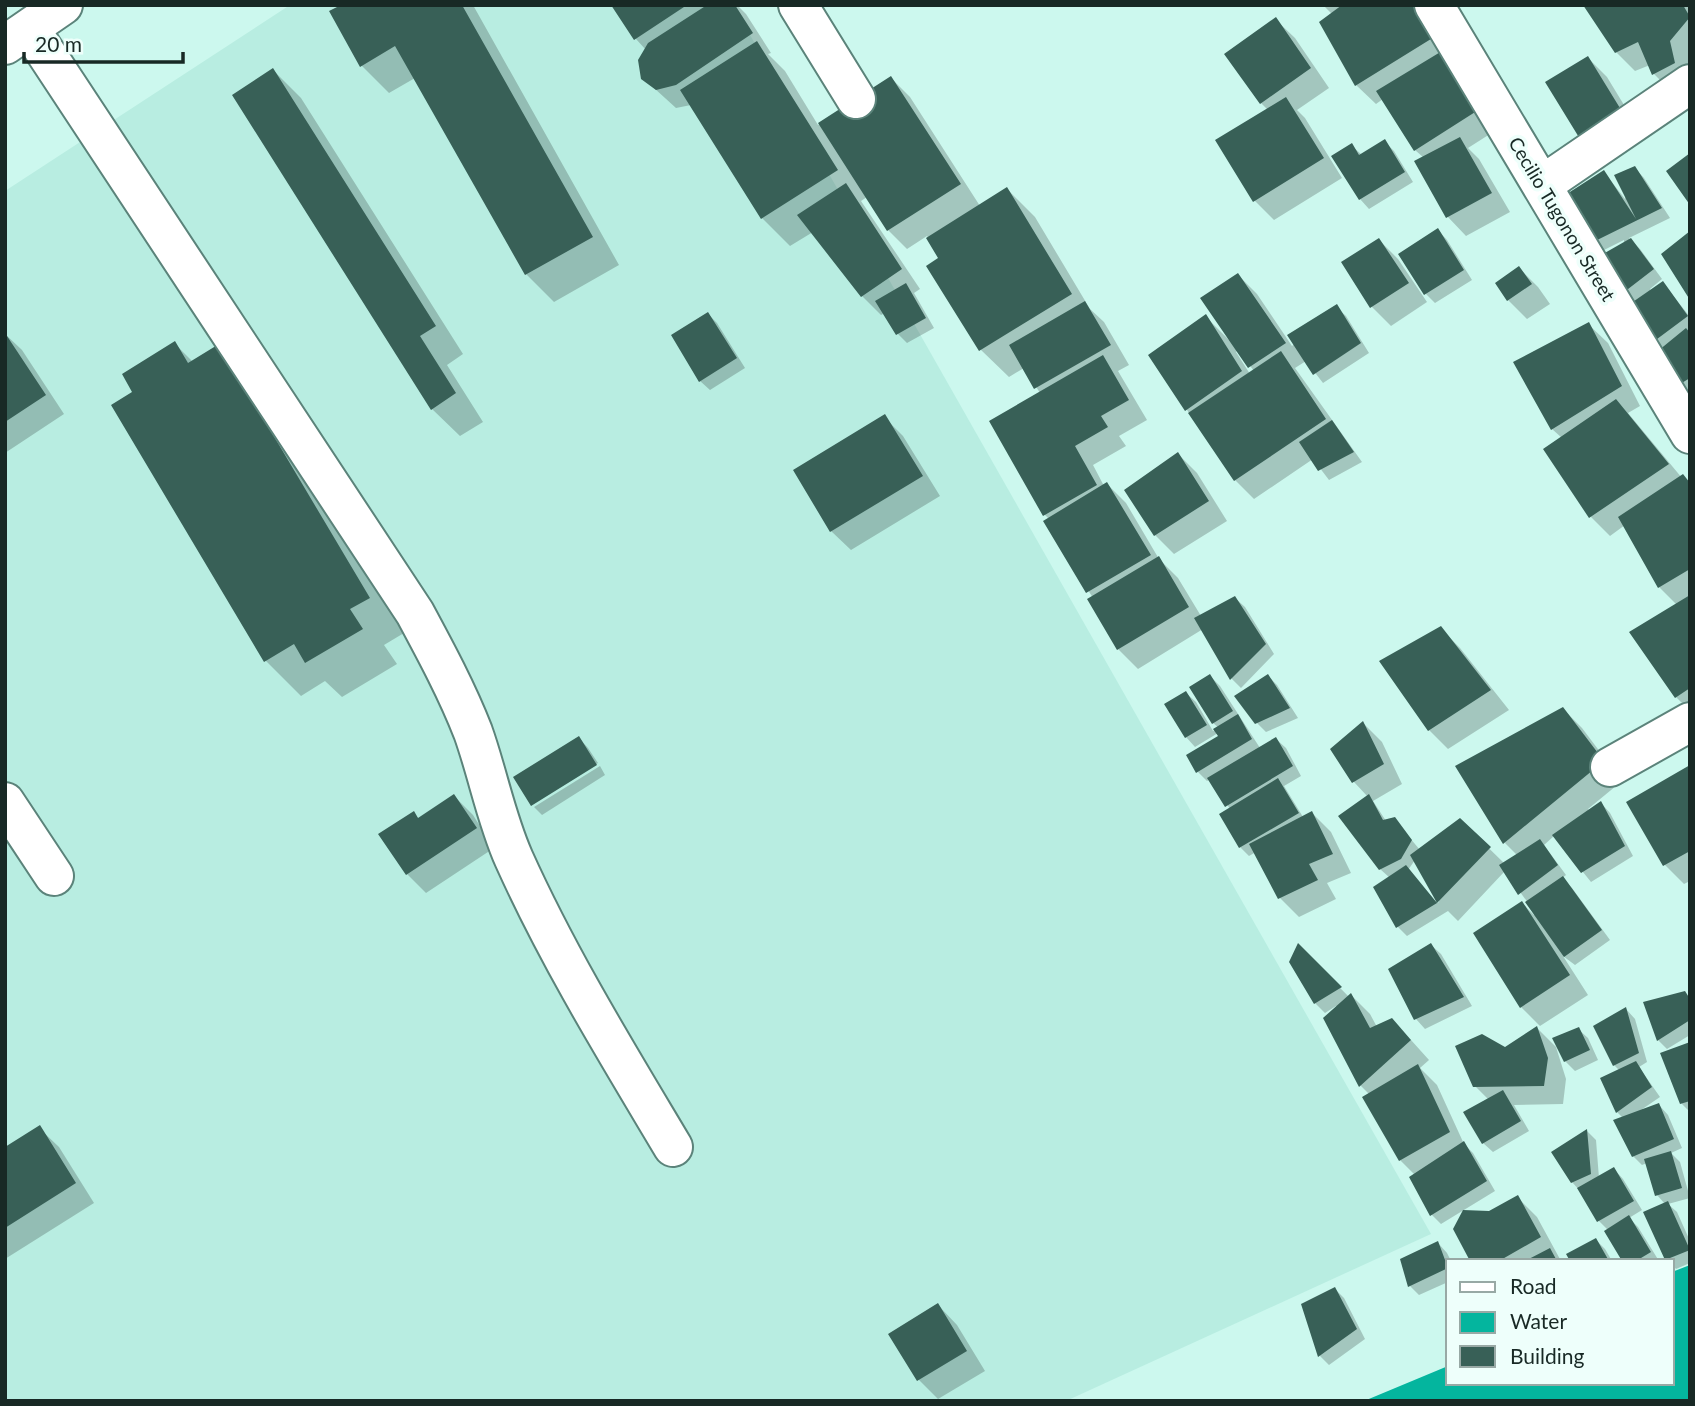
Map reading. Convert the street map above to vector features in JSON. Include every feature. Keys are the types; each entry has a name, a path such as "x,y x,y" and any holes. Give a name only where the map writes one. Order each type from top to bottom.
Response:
{"street":[{"path":"64,5 18,37 415,613 460,701 513,856 541,915 603,1029 673,1147"},
{"path":"798,5 856,99"},
{"name":"Cecilio Tugonon Street","path":"1434,5 1690,433"},
{"path":"1542,185 1690,84"},
{"path":"1610,766 1690,722"},
{"path":"5,802 54,876"}],"shaded area":[{"path":"290,5 733,5 1431,1234 1066,1401 5,1401 5,191"}],"water":[{"path":"1690,1265 1690,1401 1364,1401 1446,1367 1446,1385 1674,1385 1674,1271"}],"building":[{"path":"341,5 462,5 593,237 525,275 395,46 360,67 329,11"},
{"path":"611,5 687,5 634,40"},
{"path":"707,5 735,5 753,33 676,85 656,90 641,79 638,60 648,43"},
{"path":"1342,5 1419,5 1439,34 1355,86 1319,22"},
{"path":"1583,5 1683,5 1690,17 1670,41 1675,63 1652,75 1638,42 1615,53"},
{"path":"1276,17 1311,68 1260,104 1224,54"},
{"path":"757,41 838,170 761,219 680,90"},
{"path":"1447,48 1483,107 1414,151 1376,91"},
{"path":"1588,56 1623,113 1580,139 1545,82"},
{"path":"273,68 436,326 420,336 456,393 431,410 232,95"},
{"path":"891,76 961,184 887,231 818,123"},
{"path":"1286,97 1324,158 1253,202 1215,140"},
{"path":"1460,137 1492,193 1446,218 1414,161"},
{"path":"1385,139 1405,172 1359,200 1331,156 1352,143 1359,155"},
{"path":"1690,153 1690,205 1666,171"},
{"path":"1635,166 1662,208 1587,245 1559,199 1604,170 1636,219 1614,175"},
{"path":"846,183 902,269 861,297 797,215"},
{"path":"1007,187 1072,294 979,351 926,266 938,258 926,238"},
{"path":"1438,228 1464,270 1424,295 1398,254"},
{"path":"1690,231 1690,300 1661,254"},
{"path":"1379,238 1409,283 1370,308 1341,262"},
{"path":"1631,238 1654,269 1619,296 1596,258"},
{"path":"1519,266 1532,284 1507,301 1495,283"},
{"path":"1238,273 1286,343 1248,368 1200,298"},
{"path":"1663,281 1688,316 1649,345 1627,306"},
{"path":"906,283 926,318 896,335 875,301"},
{"path":"1085,301 1111,345 1034,389 1009,345"},
{"path":"1337,304 1361,343 1313,375 1287,335"},
{"path":"708,312 737,358 699,382 671,335"},
{"path":"1206,314 1242,371 1185,411 1148,355"},
{"path":"1589,322 1622,386 1551,430 1513,362"},
{"path":"1686,328 1690,333 1690,378 1675,387 1653,355"},
{"path":"5,333 46,395 5,422"},
{"path":"175,341 188,363 219,344 370,598 350,609 363,629 305,663 294,644 264,662 111,405 132,392 122,374"},
{"path":"1281,351 1326,419 1234,481 1188,413"},
{"path":"1103,355 1129,400 1101,416 1108,427 1075,446 1097,485 1043,516 989,421"},
{"path":"1616,399 1669,464 1589,518 1543,449"},
{"path":"885,414 923,476 830,532 793,470"},
{"path":"1332,420 1354,452 1318,471 1299,442"},
{"path":"1178,452 1209,501 1154,536 1124,490"},
{"path":"1683,474 1690,483 1690,569 1658,588 1618,517"},
{"path":"1107,482 1151,555 1086,593 1043,521"},
{"path":"1159,556 1189,607 1117,650 1087,599"},
{"path":"1690,595 1690,688 1675,698 1629,632"},
{"path":"1235,596 1266,644 1230,680 1194,618"},
{"path":"1441,626 1491,690 1428,731 1379,661"},
{"path":"1210,674 1233,711 1212,724 1189,687"},
{"path":"1268,674 1290,708 1255,724 1234,696"},
{"path":"1186,691 1207,725 1185,738 1164,704"},
{"path":"1563,707 1604,761 1503,844 1455,766"},
{"path":"1238,714 1252,739 1196,773 1186,755 1218,736 1213,729"},
{"path":"1363,721 1384,764 1352,783 1330,749"},
{"path":"579,736 597,765 531,806 513,777"},
{"path":"1276,737 1293,766 1225,807 1207,778"},
{"path":"1690,765 1690,851 1663,866 1626,802"},
{"path":"1278,778 1299,813 1239,848 1219,814"},
{"path":"454,794 477,828 406,875 378,834 414,811 418,818"},
{"path":"1369,794 1383,820 1395,817 1412,840 1401,859 1379,870 1338,816"},
{"path":"1601,801 1625,846 1581,873 1552,835"},
{"path":"1312,811 1333,854 1309,864 1318,880 1278,899 1249,844"},
{"path":"1460,818 1491,847 1437,903 1410,855"},
{"path":"1540,839 1558,865 1518,895 1499,865"},
{"path":"1406,865 1437,903 1396,928 1373,887"},
{"path":"1563,876 1602,930 1564,957 1525,902"},
{"path":"1522,901 1570,975 1520,1008 1473,933"},
{"path":"1298,943 1342,987 1314,1004 1289,962"},
{"path":"1431,943 1464,997 1414,1020 1388,969"},
{"path":"1685,991 1690,999 1690,1020 1657,1041 1643,1002"},
{"path":"1351,993 1370,1028 1392,1018 1411,1040 1359,1087 1323,1018"},
{"path":"1626,1007 1639,1053 1613,1066 1593,1026"},
{"path":"1537,1026 1548,1058 1544,1086 1473,1087 1455,1046 1482,1034 1505,1047"},
{"path":"1579,1027 1590,1050 1564,1062 1552,1038"},
{"path":"1690,1042 1690,1101 1680,1104 1660,1053"},
{"path":"1636,1061 1652,1087 1616,1113 1600,1078"},
{"path":"1418,1064 1450,1132 1399,1161 1362,1097"},
{"path":"1503,1090 1521,1121 1482,1144 1463,1112"},
{"path":"1659,1103 1674,1139 1632,1157 1613,1120"},
{"path":"40,1125 76,1183 5,1228 5,1147"},
{"path":"1587,1129 1591,1174 1571,1183 1551,1152"},
{"path":"1464,1141 1487,1181 1430,1216 1409,1177"},
{"path":"1671,1151 1682,1188 1655,1196 1644,1159"},
{"path":"1614,1167 1634,1201 1597,1222 1577,1188"},
{"path":"1518,1195 1541,1237 1502,1259 1469,1259 1453,1229 1463,1210 1489,1211"},
{"path":"1668,1201 1690,1250 1665,1259 1643,1212"},
{"path":"1629,1215 1651,1252 1639,1259 1621,1259 1604,1231"},
{"path":"1596,1238 1608,1259 1569,1259 1566,1254"},
{"path":"1438,1241 1446,1269 1408,1287 1400,1259"},
{"path":"1550,1248 1556,1259 1529,1259"},
{"path":"1335,1287 1357,1329 1318,1357 1301,1304"},
{"path":"938,1303 967,1351 917,1381 888,1334"}]}
